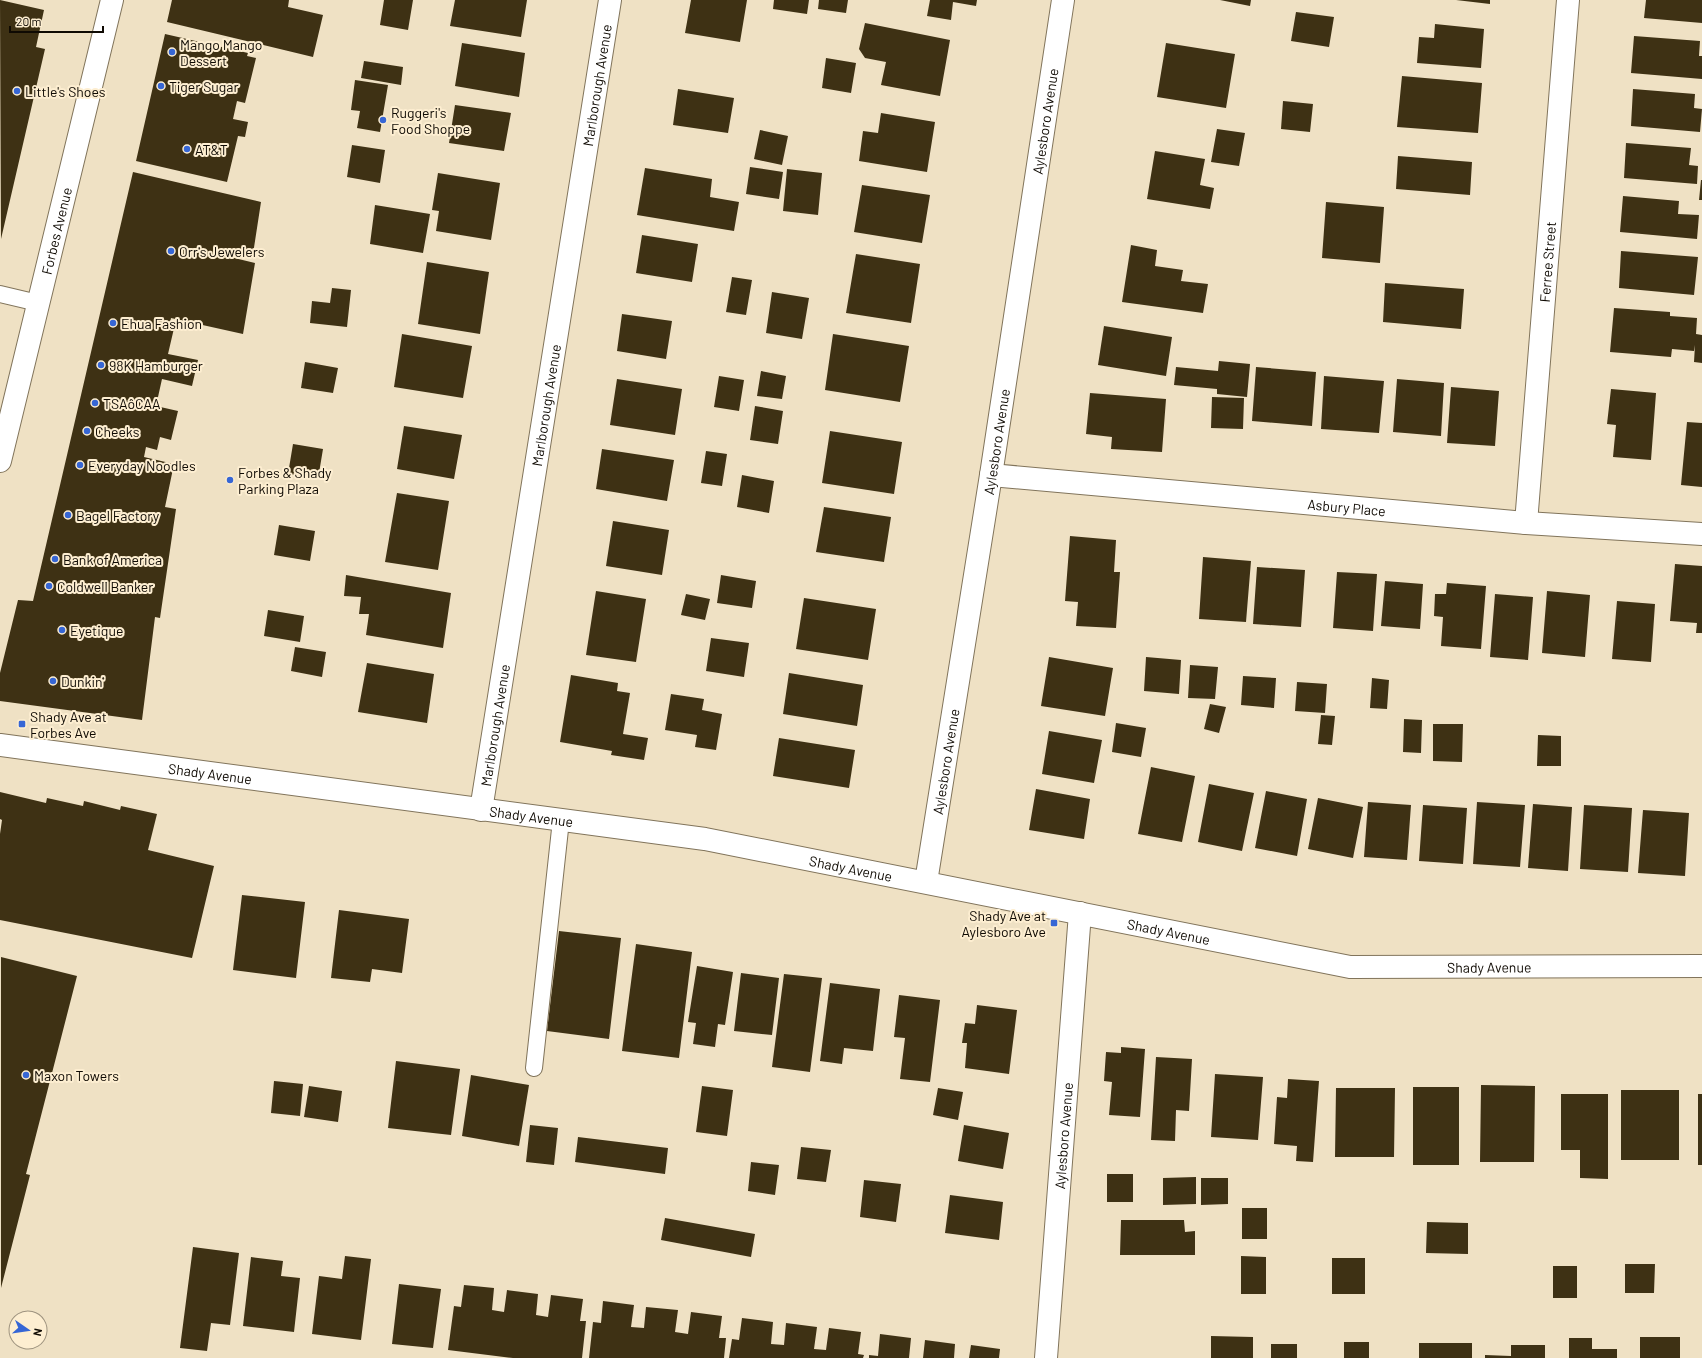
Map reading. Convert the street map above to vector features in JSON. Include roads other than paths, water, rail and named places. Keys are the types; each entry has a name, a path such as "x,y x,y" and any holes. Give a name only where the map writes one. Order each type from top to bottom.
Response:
{"street":[{"name":"Forbes Avenue","path":"0,461 112,0"},
{"name":"Marlborough Avenue","path":"481,810 610,0"},
{"name":"Aylesboro Avenue","path":"926,882 991,475 1063,0"},
{"name":"Ferree Street","path":"1526,523 1568,0"},
{"name":"Asbury Place","path":"991,475 1526,523 1702,534"},
{"name":"Shady Avenue","path":"0,746 705,839 1350,967 1702,966"},
{"name":"Aylesboro Avenue","path":"1046,1358 1080,913"}],"lane":[{"path":"0,294 38,303"},
{"path":"534,1068 561,820"}],"place":[{"name":"Mango Mango Dessert","path":"172,52"},
{"name":"Tiger Sugar","path":"161,86"},
{"name":"Little's Shoes","path":"17,91"},
{"name":"Ruggeri's Food Shoppe","path":"383,120"},
{"name":"AT&T","path":"187,149"},
{"name":"Orr's Jewelers","path":"171,251"},
{"name":"Ehua Fashion","path":"113,323"},
{"name":"98K Hamburger","path":"101,365"},
{"name":"TSAôCAA","path":"95,403"},
{"name":"Cheeks","path":"87,431"},
{"name":"Everyday Noodles","path":"80,465"},
{"name":"Forbes & Shady Parking Plaza","path":"230,480"},
{"name":"Bagel Factory","path":"68,515"},
{"name":"Bank of America","path":"55,559"},
{"name":"Coldwell Banker","path":"49,586"},
{"name":"Eyetique","path":"62,630"},
{"name":"Dunkin'","path":"53,681"},
{"name":"Shady Ave at Forbes Ave","path":"22,724"},
{"name":"Shady Ave at Aylesboro Ave","path":"1054,923"},
{"name":"Maxon Towers","path":"26,1075"}]}
